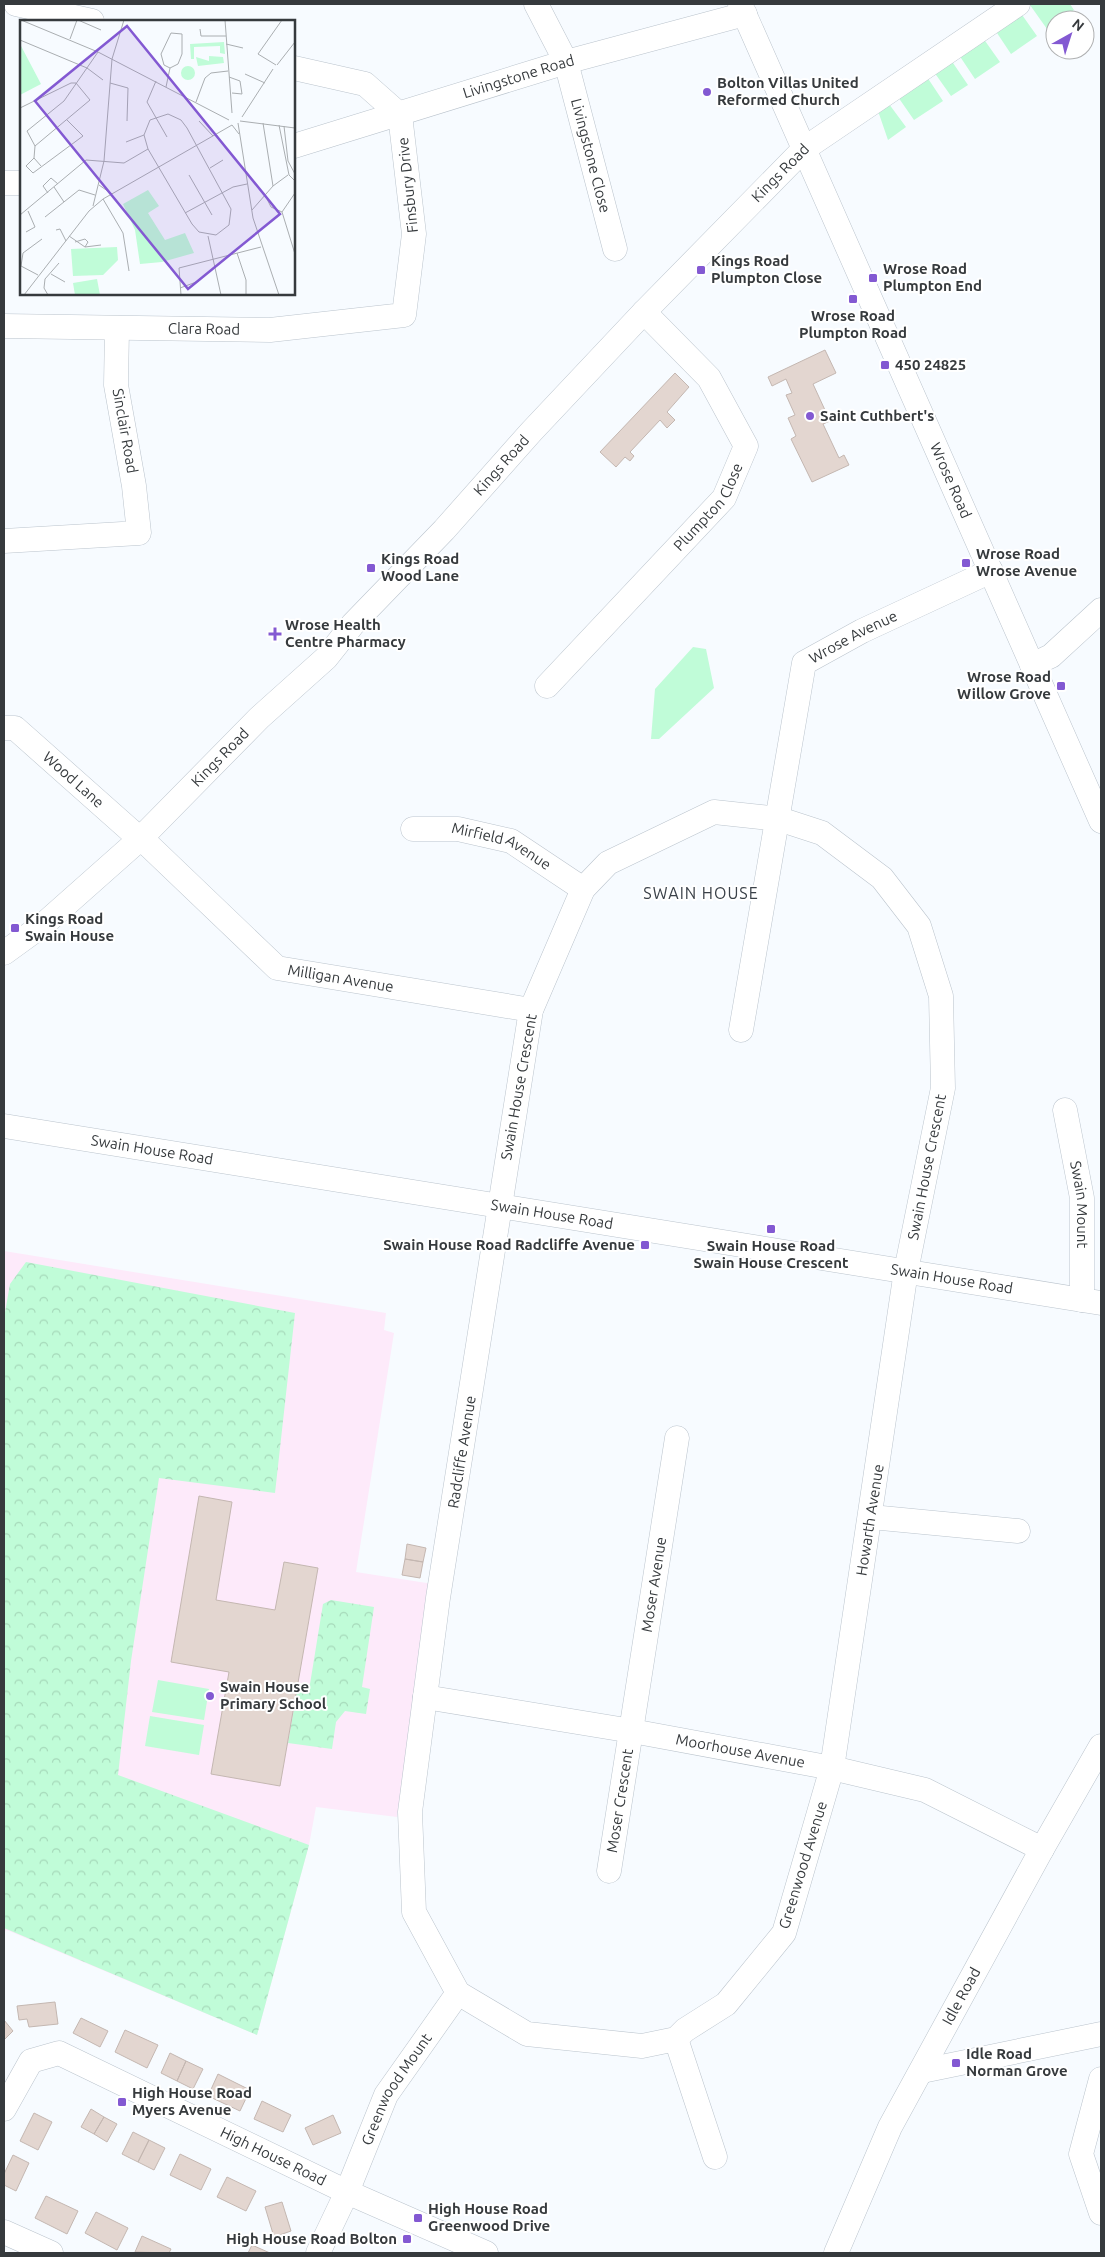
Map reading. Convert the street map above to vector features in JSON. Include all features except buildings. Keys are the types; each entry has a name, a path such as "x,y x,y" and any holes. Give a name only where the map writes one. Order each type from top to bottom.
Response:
{"street":[{"path":"16,4 88,20"},
{"name":"Livingstone Close","path":"536,4 566,62 615,248"},
{"name":"Kings Road","path":"4,953 44,924 141,838 259,718 326,658 353,624 444,530 531,432 644,312 804,148 1018,4"},
{"name":"Livingstone Road","path":"295,146 742,9"},
{"name":"Wrose Road","path":"742,9 1101,821"},
{"path":"295,68 364,84 400,115"},
{"name":"Finsbury Drive","path":"400,115 414,234 404,315"},
{"path":"4,184 20,183"},
{"name":"Plumpton Close","path":"547,686 724,498 746,446 709,378 644,312"},
{"name":"Clara Road","path":"4,326 270,330 404,315"},
{"name":"Sinclair Road","path":"4,541 140,533 134,486 116,385 116,329"},
{"name":"Wrose Avenue","path":"779,819 804,663 862,631 991,571"},
{"path":"1032,665 1051,656 1101,610"},
{"name":"Wood Lane","path":"4,728 15,728 141,838"},
{"name":"Swain House Crescent","path":"499,1206 532,1010 583,890 608,863 714,812 779,819 822,833 882,878 919,926 941,996 943,1088 906,1271"},
{"path":"741,1030 779,819"},
{"name":"Mirfield Avenue","path":"413,829 458,829 511,841 583,890"},
{"name":"Milligan Avenue","path":"141,838 277,968 532,1010"},
{"name":"Swain Mount","path":"1065,1110 1082,1198 1092,1302"},
{"name":"Swain House Road","path":"4,1125 1092,1302"},
{"name":"Radcliffe Avenue","path":"426,1697 438,1598 470,1403 499,1206"},
{"name":"Howarth Avenue","path":"832,1768 871,1517 906,1271"},
{"name":"Moser Avenue","path":"632,1731 678,1438"},
{"path":"871,1517 1018,1531"},
{"path":"426,1697 410,1812 414,1912 458,1993"},
{"name":"Moorhouse Avenue","path":"426,1697 632,1731 832,1768 925,1790 1042,1849"},
{"name":"Moser Crescent","path":"609,1871 632,1731"},
{"name":"Idle Road","path":"836,2253 890,2127 1042,1849 1101,1746"},
{"name":"Greenwood Avenue","path":"458,1993 527,2034 642,2046 676,2039 685,2030 726,2004 784,1933 832,1768"},
{"name":"Greenwood Mount","path":"318,2253 347,2192 386,2095 458,1993"},
{"path":"922,2071 1101,2034"},
{"path":"676,2039 715,2157"},
{"name":"High House Road","path":"4,2109 31,2061 59,2053 347,2192 486,2253"},
{"path":"1101,2079 1081,2154 1101,2213"},
{"path":"4,2232 51,2253"}],"shaded area":[{"name":"Swain House Primary School","path":"4,1251 386,1313 384,1330 394,1333 356,1572 433,1584 397,1817 316,1807 309,1845 257,2035 9,1931 6,1930 4,1934"}],"green space":[{"path":"1070,4 1074,10 1045,10 1045,26 1030,5"},
{"path":"1020,12 1037,36 1011,54 995,30"},
{"path":"983,38 1000,62 975,79 959,55"},
{"path":"951,60 968,85 951,96 934,72"},
{"path":"927,77 943,101 914,120 898,97"},
{"path":"889,104 906,127 888,140 878,111"},
{"path":"693,647 706,649 714,688 659,739 651,739 655,689"},
{"path":"26,1262 295,1313 275,1493 159,1478 131,1661 118,1775 309,1845 257,2035 4,1928 4,1318 10,1284"},
{"path":"331,1600 374,1607 362,1687 370,1689 366,1714 345,1711 336,1722 332,1749 288,1743 297,1691 310,1684 323,1604"},
{"path":"158,1680 209,1689 204,1720 152,1712"},
{"path":"150,1716 204,1725 199,1755 145,1746"}],"place":[{"name":"Bolton Villas United Reformed Church","path":"707,92"},
{"name":"Kings Road Plumpton Close","path":"701,270"},
{"name":"Wrose Road Plumpton End","path":"873,278"},
{"name":"Wrose Road Plumpton Road","path":"853,299"},
{"name":"450 24825","path":"885,365"},
{"name":"Saint Cuthbert's","path":"810,416"},
{"name":"Wrose Road Wrose Avenue","path":"966,563"},
{"name":"Kings Road Wood Lane","path":"371,568"},
{"name":"Wrose Health Centre Pharmacy","path":"275,634"},
{"name":"Wrose Road Willow Grove","path":"1061,686"},
{"name":"Kings Road Swain House","path":"15,928"},
{"name":"Swain House Road Swain House Crescent","path":"771,1229"},
{"name":"Swain House Road Radcliffe Avenue","path":"645,1245"},
{"name":"Swain House Primary School","path":"210,1696"},
{"name":"Idle Road Norman Grove","path":"956,2063"},
{"name":"High House Road Myers Avenue","path":"122,2102"},
{"name":"High House Road Greenwood Drive","path":"418,2218"},
{"name":"High House Road Bolton","path":"407,2239"}],"district":[{"name":"SWAIN HOUSE","path":"701,893"}]}
